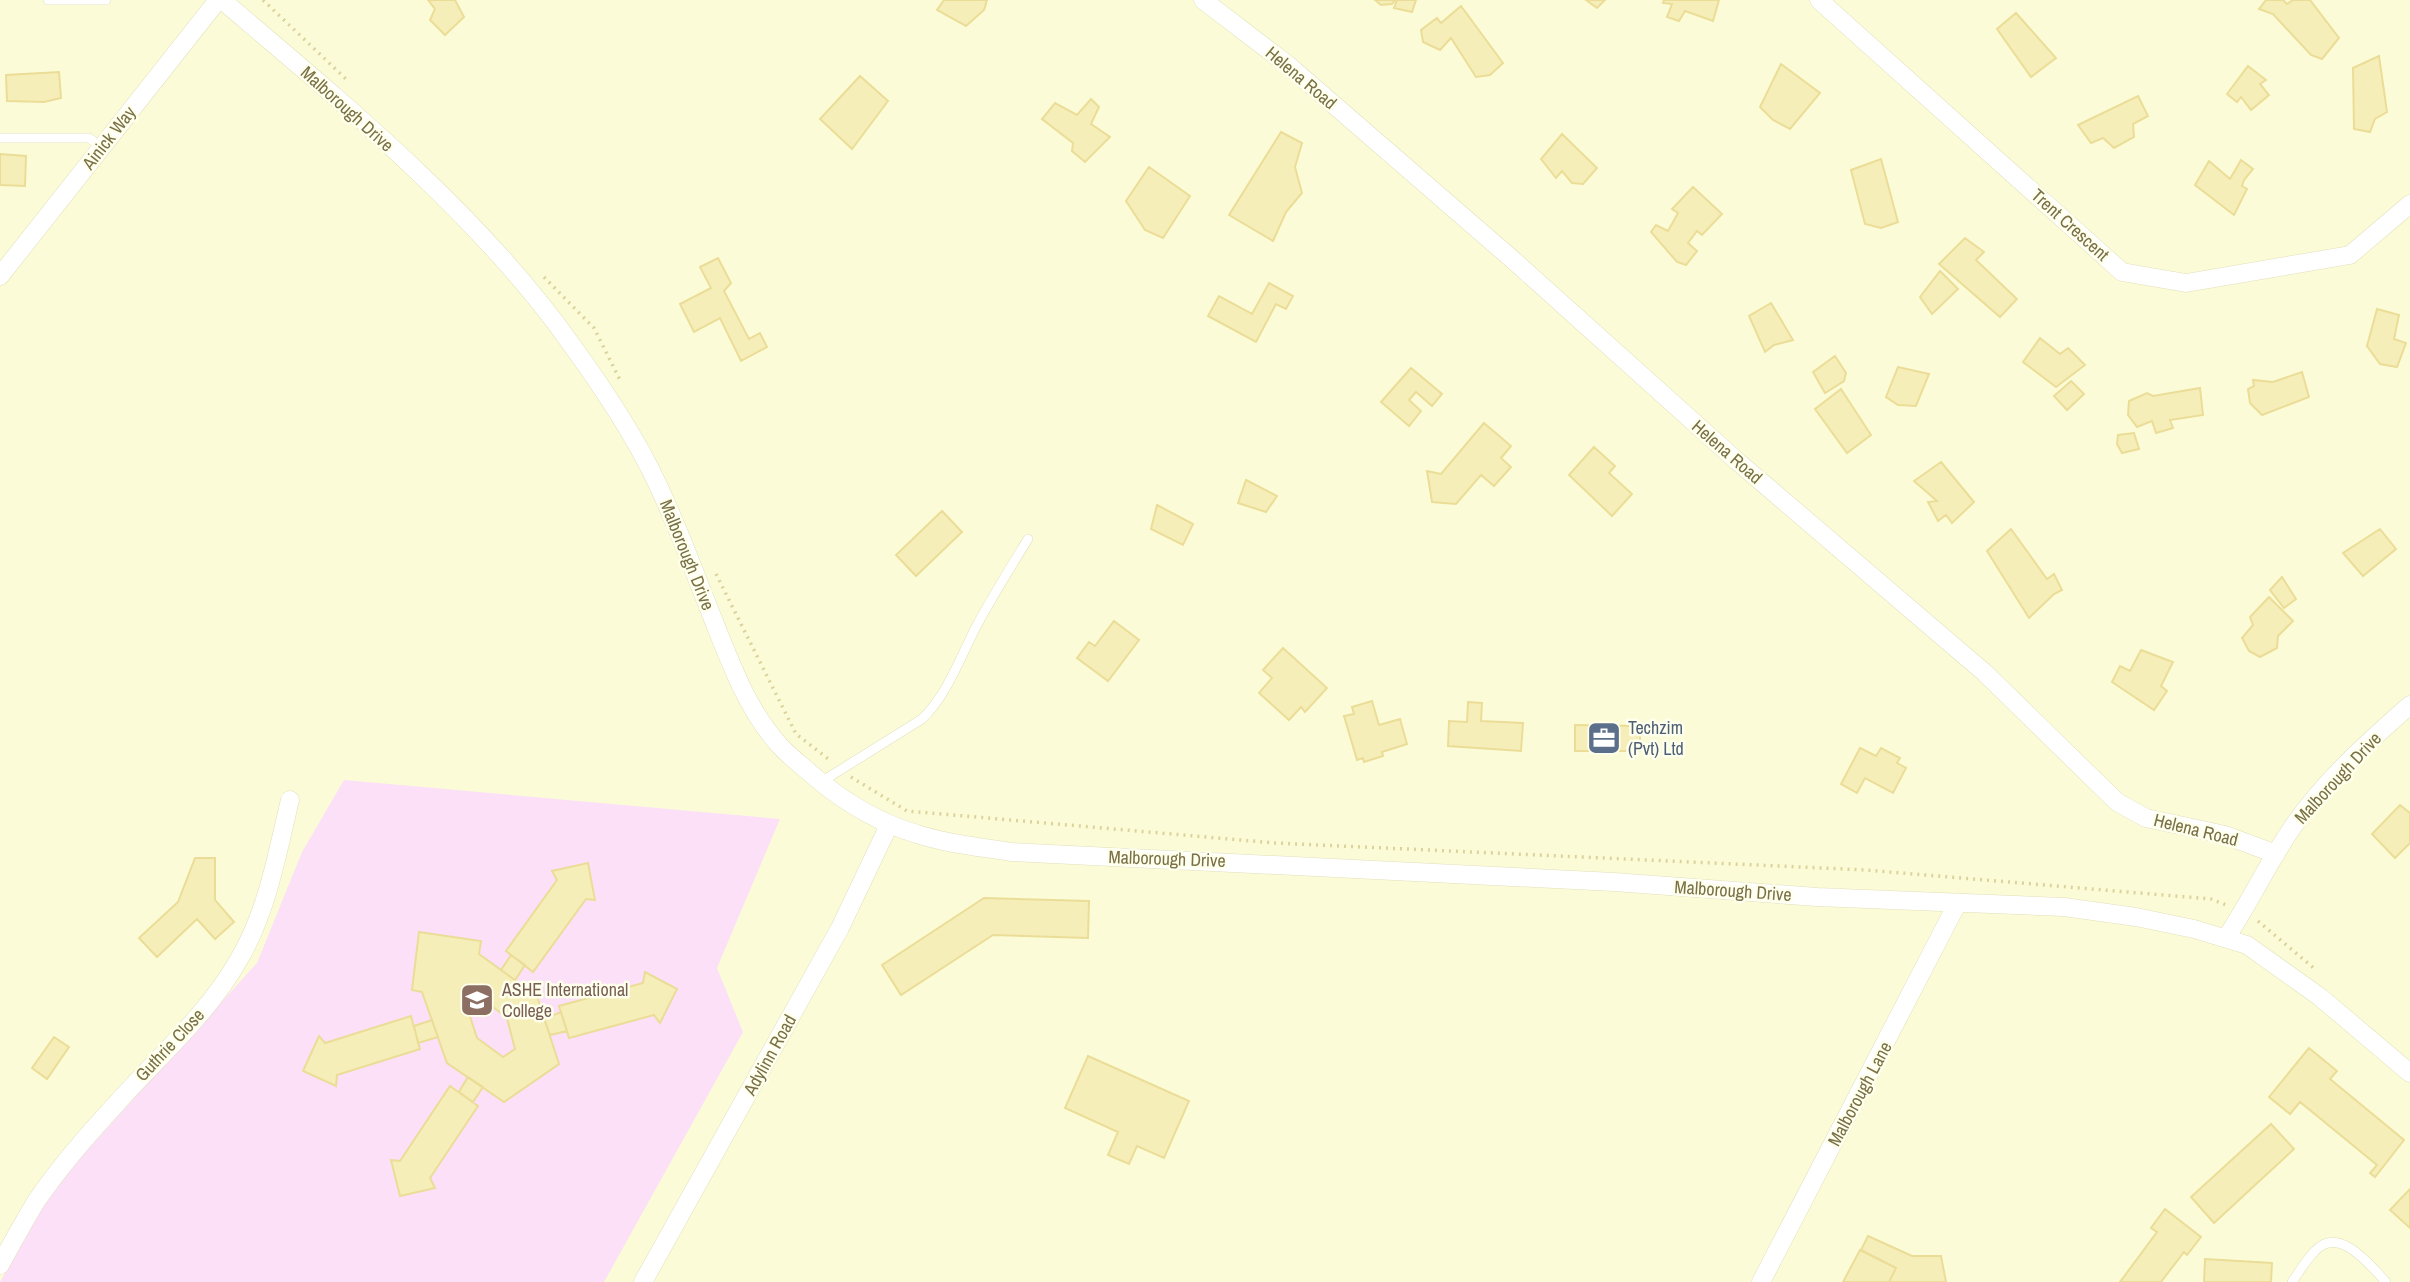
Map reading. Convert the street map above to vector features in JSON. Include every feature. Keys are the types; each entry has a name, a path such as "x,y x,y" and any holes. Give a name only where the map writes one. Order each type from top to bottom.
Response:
{"street":[{"name":"Ainick Way","path":"0,276 220,0"},
{"name":"Malborough Drive","path":"220,0 356,114 508,265 556,324 632,436 657,484 734,671 749,702 780,746 821,782 861,810 919,835 1012,852 1614,882 1817,897 2064,907 2136,917 2226,938 2276,854 2314,798 2410,705"},
{"name":"Helena Road","path":"1203,0 1288,65 1512,259 1737,461 1984,673 2117,802 2146,818 2225,835 2276,854"},
{"name":"Trent Crescent","path":"1819,0 2122,272 2186,283 2350,255 2410,204"},
{"name":"Guthrie Close","path":"0,1265 36,1202 76,1150 222,988 240,959 256,922 270,882 290,800"},
{"name":"Adylinn Road","path":"643,1282 840,928 889,824"},
{"name":"Malborough Lane","path":"1761,1282 1957,904"},
{"path":"2226,938 2247,945 2320,997 2410,1073"}],"lane":[{"path":"48,0 106,0"},
{"path":"0,138 89,138 102,147"},
{"path":"821,782 922,719 934,707 993,595 1028,539"},
{"path":"2292,1282 2316,1249 2330,1243 2343,1244 2362,1257 2386,1282"}],"path":[{"path":"263,0 350,83"},
{"path":"536,269 594,328 625,389"},
{"path":"716,573 796,734 856,781 907,811 1275,843 1866,870 2211,899 2261,922 2321,974"}],"shaded area":[{"path":"0,0 2410,0 2410,1282 0,1282"},
{"name":"ASHE International College","path":"344,780 780,819 717,968 743,1032 604,1282 0,1282 50,1191 257,963 302,852"}],"building":[{"path":"428,0 455,0 464,17 445,35 430,20 435,9"},
{"path":"944,0 987,0 984,10 966,26 937,10"},
{"path":"1375,0 1395,0 1392,4 1381,5"},
{"path":"1397,0 1416,0 1412,12 1394,8"},
{"path":"1586,0 1605,0 1597,8"},
{"path":"1664,0 1719,0 1713,21 1685,11 1679,21 1667,17 1672,4 1663,3"},
{"path":"2266,0 2283,0 2287,4 2293,0 2310,0 2339,38 2322,59 2311,55 2273,14 2259,9"},
{"path":"1461,6 1503,63 1490,75 1476,77 1451,38 1440,50 1423,42 1421,30 1437,18 1441,23"},
{"path":"2016,13 2056,58 2031,77 1997,29"},
{"path":"2379,56 2387,112 2375,119 2370,132 2354,129 2353,68"},
{"path":"1781,64 1820,93 1790,129 1773,120 1760,107"},
{"path":"2248,66 2266,80 2260,84 2269,95 2251,110 2241,97 2237,102 2227,94"},
{"path":"59,72 61,98 44,102 7,101 6,75"},
{"path":"860,76 888,101 852,149 820,119"},
{"path":"2138,96 2148,116 2133,124 2134,137 2114,148 2103,138 2091,143 2078,125"},
{"path":"1091,99 1099,107 1091,124 1110,137 1085,162 1072,151 1073,143 1042,119 1055,103 1077,115"},
{"path":"1281,132 1302,143 1295,167 1302,193 1286,212 1273,241 1229,215"},
{"path":"1562,134 1597,168 1583,184 1572,183 1562,171 1556,178 1541,159"},
{"path":"0,154 26,156 25,186 0,185"},
{"path":"1881,159 1898,222 1881,228 1865,224 1851,170"},
{"path":"2241,160 2253,169 2244,180 2242,186 2247,189 2234,215 2195,185 2209,161 2230,179"},
{"path":"1149,167 1190,196 1163,238 1145,230 1126,201"},
{"path":"1693,187 1722,214 1702,235 1697,231 1688,243 1697,251 1686,265 1677,262 1651,232 1656,225 1668,231 1678,213 1672,209"},
{"path":"1965,238 1984,252 1976,260 2017,299 2000,317 1939,264"},
{"path":"718,258 731,283 724,291 749,339 760,333 767,347 741,361 720,318 694,332 680,304 711,288 700,267"},
{"path":"1940,271 1958,289 1932,314 1920,297"},
{"path":"1269,283 1293,296 1286,309 1276,304 1256,342 1208,316 1219,296 1252,314"},
{"path":"1771,303 1793,340 1774,345 1765,352 1749,316"},
{"path":"2377,309 2399,315 2394,339 2406,343 2397,367 2380,364 2367,346"},
{"path":"2040,338 2060,354 2068,348 2085,365 2056,387 2023,362"},
{"path":"1835,356 1846,373 1844,381 1825,393 1813,372"},
{"path":"1898,367 1929,374 1916,406 1898,405 1886,397"},
{"path":"1411,368 1442,394 1432,406 1416,392 1409,400 1421,411 1409,426 1381,402"},
{"path":"2302,372 2309,397 2262,415 2250,403 2248,389 2254,386 2253,380 2273,382"},
{"path":"2071,381 2084,394 2067,410 2054,396"},
{"path":"2200,388 2203,415 2170,420 2173,428 2156,433 2152,421 2137,427 2128,415 2129,401 2147,393 2153,396"},
{"path":"1841,389 1871,435 1847,453 1815,409"},
{"path":"1484,423 1511,446 1501,458 1511,467 1494,486 1481,475 1456,504 1432,502 1427,471 1441,474"},
{"path":"2134,433 2139,449 2122,453 2117,444 2118,435"},
{"path":"1594,447 1615,466 1609,473 1632,494 1612,516 1569,475"},
{"path":"1941,462 1974,502 1952,523 1946,515 1938,521 1928,502 1937,501 1914,481"},
{"path":"1246,480 1277,496 1266,512 1238,503"},
{"path":"1157,505 1193,524 1183,545 1151,529"},
{"path":"942,511 962,532 916,576 896,555"},
{"path":"2011,529 2047,579 2054,574 2062,590 2054,594 2029,618 1987,551"},
{"path":"2380,529 2396,549 2363,576 2343,553"},
{"path":"2282,577 2296,599 2284,608 2270,590"},
{"path":"2269,597 2293,621 2278,636 2277,648 2260,657 2249,651 2242,638 2253,625 2250,617"},
{"path":"1114,621 1139,640 1108,681 1077,658 1089,642 1095,646"},
{"path":"1283,648 1327,688 1305,712 1301,707 1289,720 1259,693 1272,678 1263,670"},
{"path":"2141,650 2173,662 2161,686 2167,691 2154,710 2112,682 2120,666 2130,671"},
{"path":"1372,701 1379,725 1400,719 1407,744 1382,752 1383,756 1364,762 1363,758 1357,760 1344,716 1354,714 1352,707"},
{"path":"1468,702 1482,703 1481,721 1523,723 1521,751 1448,746 1449,721 1467,722"},
{"path":"1575,725 1640,726 1640,751 1575,751"},
{"path":"1860,748 1876,756 1881,748 1900,758 1897,763 1906,768 1893,793 1865,778 1857,793 1841,784"},
{"path":"2400,805 2410,813 2410,843 2395,858 2372,834"},
{"path":"195,858 215,858 215,900 234,922 215,939 197,919 157,957 139,938 178,902"},
{"path":"588,863 595,900 586,899 533,972 506,951 557,880 552,871"},
{"path":"984,898 1089,901 1088,938 993,935 901,995 882,965"},
{"path":"419,932 481,941 479,954 537,996 559,1064 504,1102 447,1063 422,992 412,990","holes":["473,991 507,1018 515,1049 503,1057 477,1038 464,998 472,999"]},
{"path":"511,955 525,965 515,980 501,970"},
{"path":"645,972 677,989 660,1023 654,1015 569,1038 559,1006 643,983"},
{"path":"561,1012 567,1031 550,1035 544,1019"},
{"path":"411,1016 420,1049 337,1075 336,1086 303,1071 319,1036 325,1043"},
{"path":"432,1020 438,1037 418,1043 414,1026"},
{"path":"54,1037 69,1047 47,1079 32,1068"},
{"path":"2309,1048 2337,1071 2330,1079 2404,1140 2375,1177 2370,1173 2377,1165 2300,1102 2290,1114 2269,1097"},
{"path":"1088,1056 1189,1101 1164,1158 1137,1146 1129,1164 1108,1155 1118,1132 1065,1108"},
{"path":"468,1077 483,1087 473,1102 459,1092"},
{"path":"450,1086 478,1106 430,1178 435,1188 400,1196 391,1160 400,1161"},
{"path":"2271,1124 2294,1149 2214,1223 2191,1197"},
{"path":"2410,1189 2410,1228 2390,1210"},
{"path":"2165,1209 2201,1237 2187,1255 2184,1252 2161,1282 2120,1282 2157,1232 2151,1228"},
{"path":"1868,1236 1912,1256 1941,1256 1946,1282 1889,1282 1896,1268 1861,1250"},
{"path":"1860,1250 1896,1268 1889,1282 1843,1282"},
{"path":"2205,1259 2272,1263 2271,1282 2204,1282"}],"place":[{"name":"Techzim (Pvt) Ltd","path":"1604,738"},
{"name":"ASHE International College","path":"477,1000"}]}
